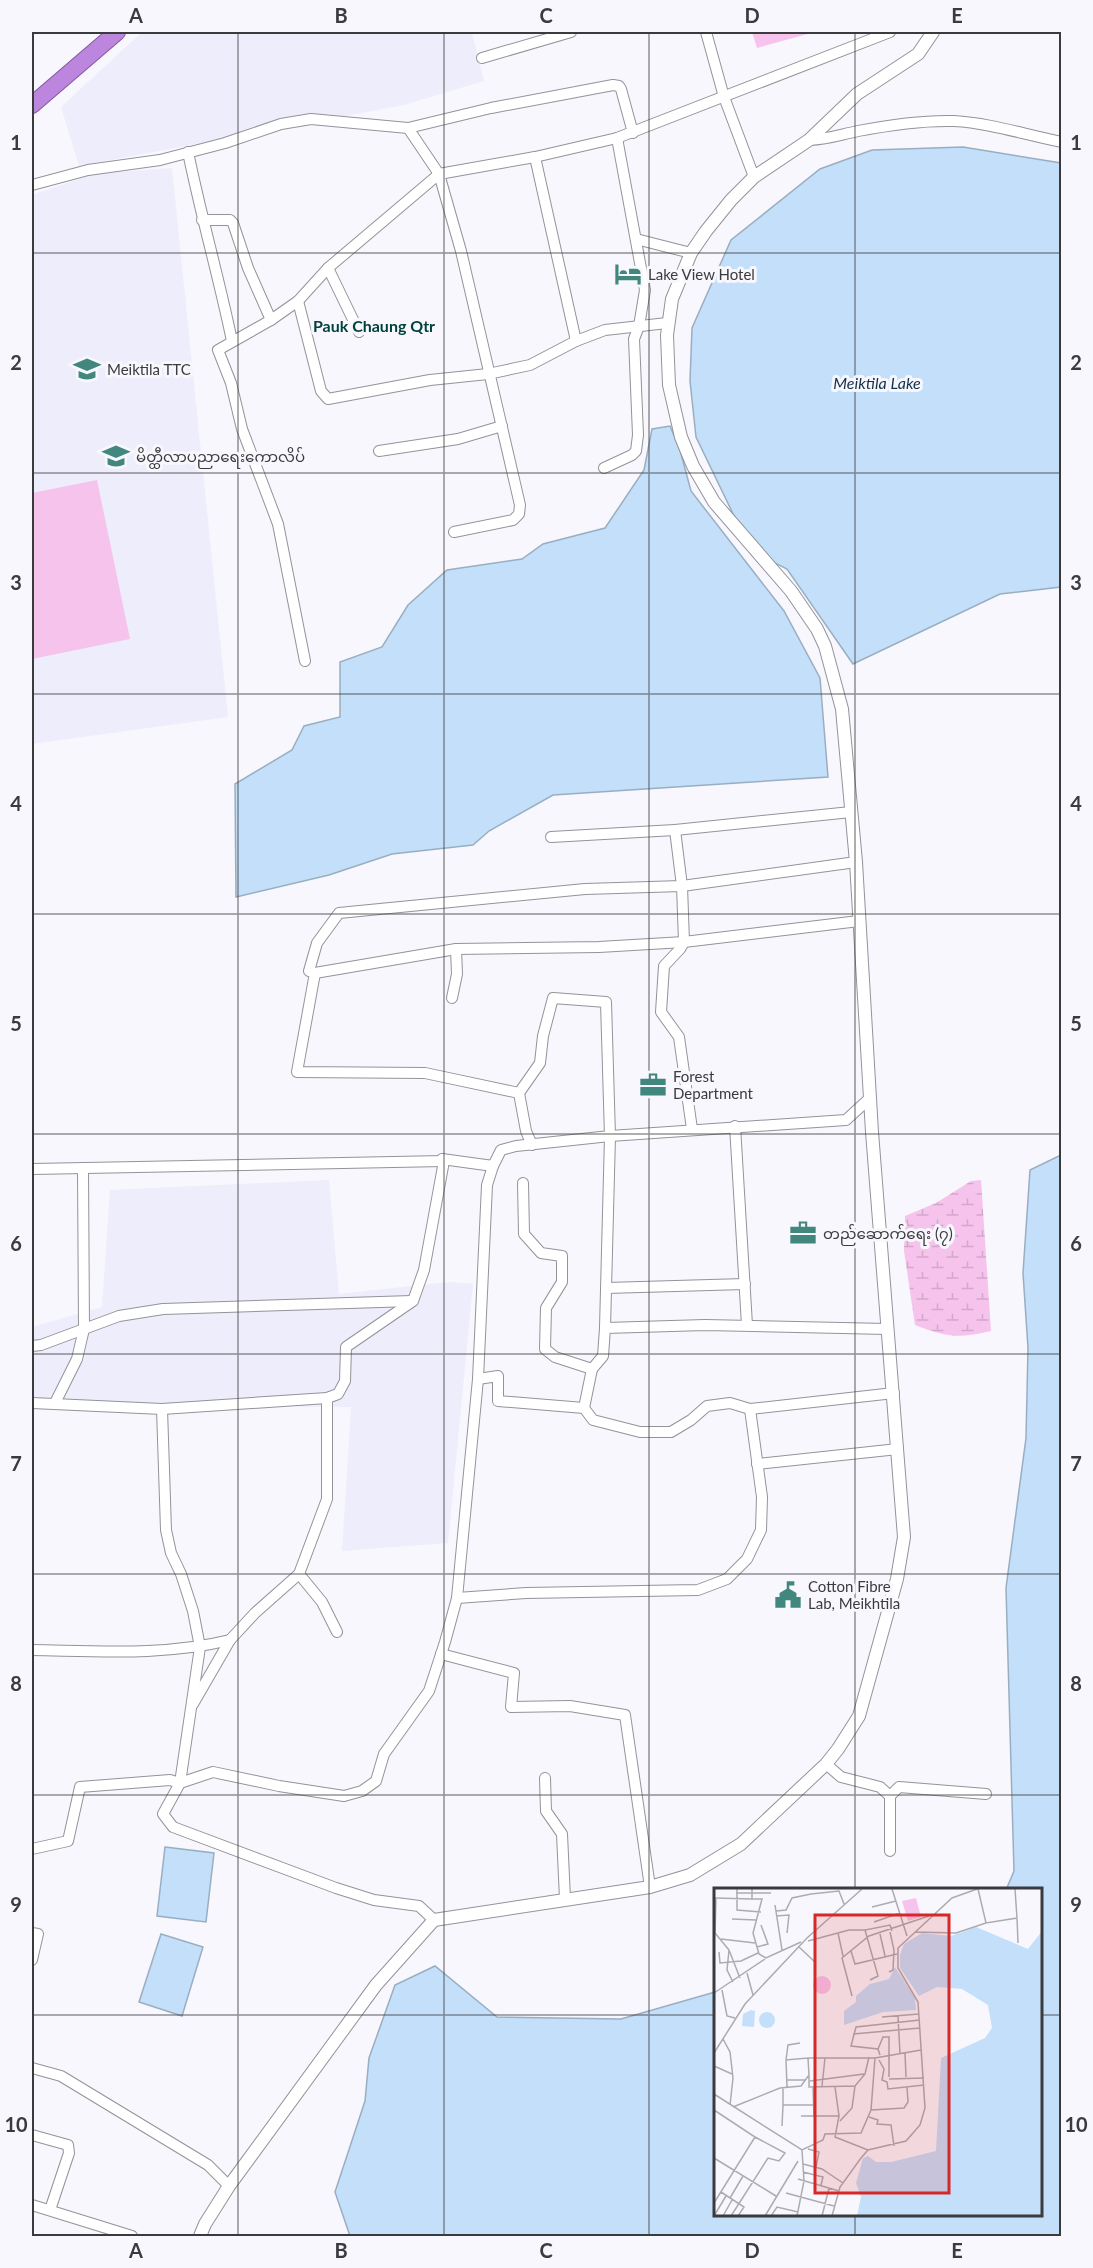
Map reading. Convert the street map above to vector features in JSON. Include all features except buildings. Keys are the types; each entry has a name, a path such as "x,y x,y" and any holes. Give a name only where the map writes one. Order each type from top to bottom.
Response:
{"highway":[{"path":"32,105 117,32"}],"street":[{"path":"482,58 571,32"},
{"path":"706,32 724,97 754,177"},
{"path":"305,661 278,524 242,429 231,383 218,350 271,320 298,301 328,268 439,174 535,157 633,133 890,32"},
{"path":"200,2236 229,2186 376,1985 434,1920 650,1887 690,1875 741,1844 826,1764 860,1716 897,1579 904,1538 870,1098 856,862 842,709 825,646 791,591 714,502 693,466 681,436 669,385 667,323 672,299 691,253 719,214 754,177 809,140 857,94 918,54 933,32"},
{"path":"32,185 88,170 160,160 225,143 280,124 311,120 408,128 491,108 613,85 621,89 633,133"},
{"path":"809,140 831,139 885,127 954,122 990,126 1062,142"},
{"path":"408,128 439,174 461,251 488,374 516,482 519,514 513,519 454,532"},
{"path":"604,468 636,451 638,435 634,339 639,326 645,290 617,138"},
{"path":"188,152 232,341"},
{"path":"535,157 576,341"},
{"path":"202,220 230,220 233,223 248,268 271,320"},
{"path":"636,239 691,253"},
{"path":"328,268 359,332"},
{"path":"298,301 321,391 328,399 430,380 488,374 530,365 576,341 605,330 667,323"},
{"path":"379,451 458,439 502,426"},
{"path":"551,837 675,831 851,812"},
{"path":"675,831 682,886 684,942 664,966 661,1012 679,1037 692,1129"},
{"path":"856,862 682,886 585,889 339,913 318,943 309,971 315,973 456,949 599,947 684,942 858,921"},
{"path":"452,998 457,974 456,949"},
{"path":"315,973 297,1072 425,1073 519,1094"},
{"path":"532,1145 525,1131 519,1094 540,1063 543,1036 553,998 606,1002 610,1136 605,1328 603,1356 592,1369 584,1408 593,1420 640,1432 671,1432 691,1420 707,1406 730,1402 750,1409 894,1393"},
{"path":"32,1849 68,1841 80,1787 170,1780 180,1783 213,1772 279,1786 344,1796 362,1791 376,1781 384,1754 429,1691 457,1598 478,1379 487,1185 501,1150 610,1136 846,1120 870,1098"},
{"path":"735,1126 747,1325"},
{"path":"32,1403 162,1409 327,1398 338,1394 345,1381 346,1347 413,1300 424,1270 444,1161 442,1159 493,1166"},
{"path":"32,1169 444,1161"},
{"path":"54,1403 77,1359 84,1329 83,1168"},
{"path":"523,1183 524,1234 541,1253 562,1256 562,1282 546,1308 545,1349 555,1357 592,1369"},
{"path":"606,1288 745,1284"},
{"path":"32,1346 119,1316 163,1309 413,1300"},
{"path":"605,1328 747,1325 887,1329"},
{"path":"478,1379 498,1376 498,1401 584,1408"},
{"path":"190,1710 230,1640 255,1613 300,1574 327,1498 327,1398"},
{"path":"162,1409 166,1530 171,1553 194,1611 200,1647 180,1783 163,1814 173,1827 336,1888 374,1900 419,1906 434,1920"},
{"path":"457,1598 526,1593 698,1590 727,1579 747,1558 761,1530 762,1497 750,1409"},
{"path":"757,1464 898,1449"},
{"path":"300,1574 322,1602 337,1632"},
{"path":"32,1650 144,1652 177,1647 200,1647 230,1640"},
{"path":"441,1654 514,1673 511,1707 570,1706 625,1715 650,1887"},
{"path":"826,1764 840,1777 880,1787 890,1796"},
{"path":"545,1778 546,1811 562,1834 565,1899"},
{"path":"890,1851 890,1796 899,1787 986,1794"},
{"path":"32,1933 38,1935 32,1960"},
{"path":"32,2068 62,2076 208,2165 229,2186"},
{"path":"32,2135 68,2145 69,2152 50,2210"},
{"path":"32,2205 111,2233 132,2236"}],"shaded area":[{"path":"142,32 472,32 484,81 404,105 79,166 61,107"},
{"name":"မိတ္ထီလာပညာရေးကောလိပ်","path":"172,168 228,717 32,744 32,195 94,174"},
{"path":"329,1180 339,1294 449,1282 473,1284 448,1543 342,1551 351,1407 32,1405 32,1327 102,1307 110,1190"}],"green space":[{"path":"752,32 815,32 757,48"},
{"path":"97,480 130,639 32,659 32,493"},
{"path":"981,1180 991,1331 952,1336 915,1325 904,1251 905,1216 936,1203 971,1181"}],"water":[{"name":"Meiktila Lake","path":"963,147 1061,163 1061,587 1000,594 853,664 787,569 767,559 736,520 696,437 690,381 692,328 731,240 820,169 872,150"},
{"path":"670,426 680,450 691,491 784,611 820,678 828,777 553,795 489,831 473,845 392,854 329,875 236,897 235,784 292,750 304,726 340,717 340,662 382,647 408,605 447,570 522,559 543,544 605,528 644,470 652,429"},
{"path":"1061,1155 1061,2236 350,2236 335,2192 365,2101 369,2058 395,1985 435,1966 497,2017 621,2019 714,1992 714,2217 1042,2217 1042,1888 1007,1888 1014,1871 1006,1588 1026,1438 1028,1348 1023,1273 1030,1170"},
{"path":"165,1847 214,1853 206,1922 157,1916"},
{"path":"161,1934 203,1947 182,2016 139,2002"}],"place":[{"name":"Lake View Hotel","path":"628,274"},
{"name":"Meiktila TTC","path":"87,369"},
{"name":"မိတ္ထီလာပညာရေးကောလိပ်","path":"116,456"},
{"name":"Forest Department","path":"653,1085"},
{"name":"တည်ဆောက်ရေး (၇)","path":"803,1233"},
{"name":"Cotton Fibre Lab, Meikhtila","path":"788,1595"}],"district":[{"name":"Pauk Chaung Qtr","path":"374,325"}]}
